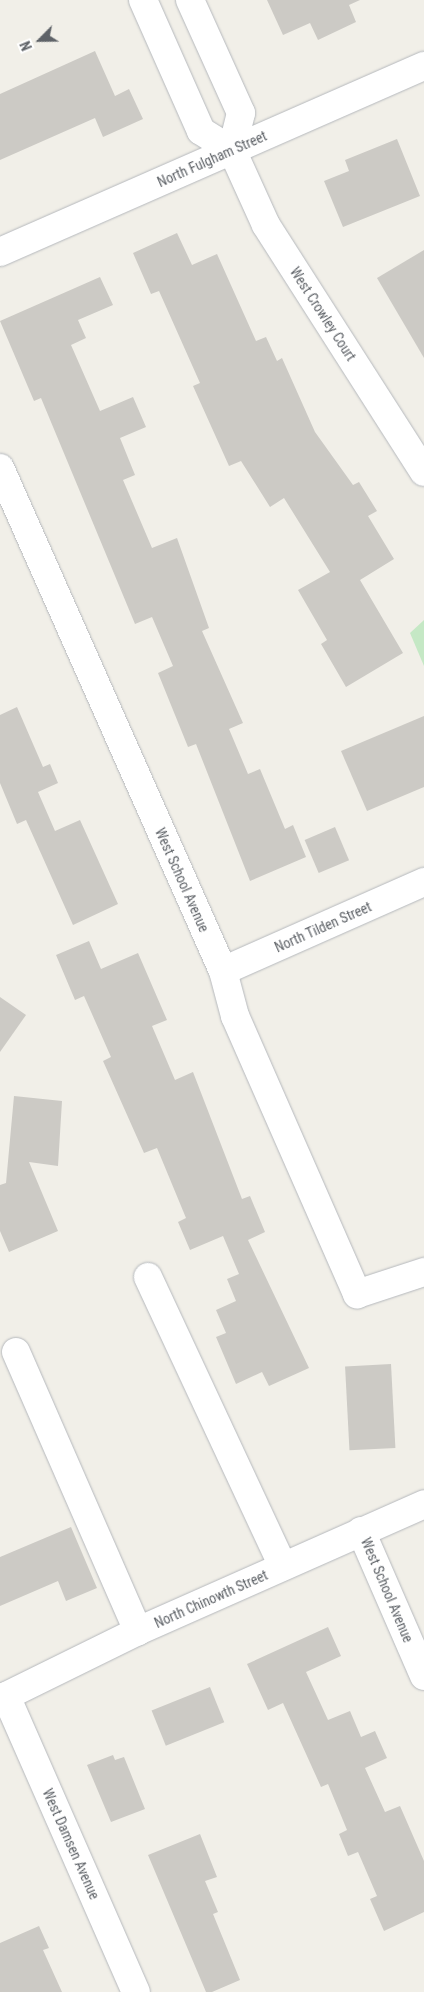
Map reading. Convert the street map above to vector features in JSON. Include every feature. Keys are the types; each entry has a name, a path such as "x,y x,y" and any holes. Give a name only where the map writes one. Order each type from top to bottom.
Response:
{"street":[{"path":"143,0 201,131 232,150 241,113 190,0"},
{"name":"North Fulgham Street","path":"0,252 424,66"},
{"name":"West Crowley Court","path":"232,150 266,225 424,472"},
{"name":"West School Avenue","path":"0,468 223,971 235,1016 357,1294 424,1272"},
{"name":"North Tilden Street","path":"223,971 424,882"},
{"path":"148,1277 283,1566"},
{"path":"16,1352 138,1631"},
{"name":"North Chinowth Street","path":"3,1698 138,1631 424,1504"},
{"name":"West School Avenue","path":"362,1531 424,1676"},
{"name":"West Damsen Avenue","path":"3,1698 136,1992"}],"green space":[{"path":"424,620 424,666 410,633"}],"building":[{"path":"267,0 360,0 349,5 356,22 318,40 310,23 283,35"},
{"path":"95,51 115,96 129,89 143,119 103,137 95,118 0,160 0,94"},
{"path":"397,139 420,196 343,227 324,181 349,171 345,160"},
{"path":"177,233 192,265 217,254 256,341 266,337 277,361 282,358 315,432 353,485 359,482 377,511 368,516 394,559 360,580 403,653 346,687 321,644 327,640 298,590 330,572 284,498 270,507 241,461 229,466 193,386 200,383 159,291 151,294 133,253"},
{"path":"424,250 424,358 377,278"},
{"path":"100,277 113,305 78,320 86,338 71,345 100,411 133,397 146,427 120,438 135,475 123,480 152,548 177,538 209,628 202,631 243,723 229,729 248,774 260,769 285,829 293,825 306,857 250,881 196,744 188,747 158,673 173,666 152,617 135,624 41,398 34,401 0,321"},
{"path":"17,707 43,767 50,764 58,783 38,792 55,831 80,820 118,904 73,925 26,820 17,824 0,783 0,715"},
{"path":"424,716 424,787 367,811 341,751"},
{"path":"335,827 349,860 319,873 305,840"},
{"path":"89,941 101,969 138,953 167,1020 152,1026 175,1080 193,1072 242,1199 250,1196 265,1232 248,1240 309,1368 269,1386 262,1372 236,1384 216,1337 226,1333 216,1310 236,1301 227,1279 239,1274 223,1236 190,1250 178,1222 186,1218 157,1148 144,1153 103,1061 111,1057 84,996 75,1000 56,955"},
{"path":"0,997 26,1015 0,1052"},
{"path":"14,1096 62,1101 58,1166 29,1162 58,1231 9,1252 0,1231 0,1185 6,1183"},
{"path":"391,1364 395,1448 349,1450 345,1366"},
{"path":"71,1527 97,1588 66,1601 58,1581 0,1606 0,1557"},
{"path":"328,1627 341,1656 306,1672 328,1720 350,1711 361,1737 375,1731 387,1758 365,1768 385,1812 400,1806 424,1861 424,1912 384,1931 370,1899 377,1896 358,1852 348,1856 339,1834 347,1830 328,1784 321,1787 283,1703 268,1710 247,1664"},
{"path":"210,1687 224,1722 166,1746 152,1711"},
{"path":"113,1755 115,1760 124,1757 145,1809 111,1822 87,1765"},
{"path":"200,1834 217,1877 205,1881 218,1912 213,1914 240,1980 212,1992 206,1992 148,1855"},
{"path":"39,1926 49,1948 43,1950 62,1992 0,1992 0,1943"}]}
